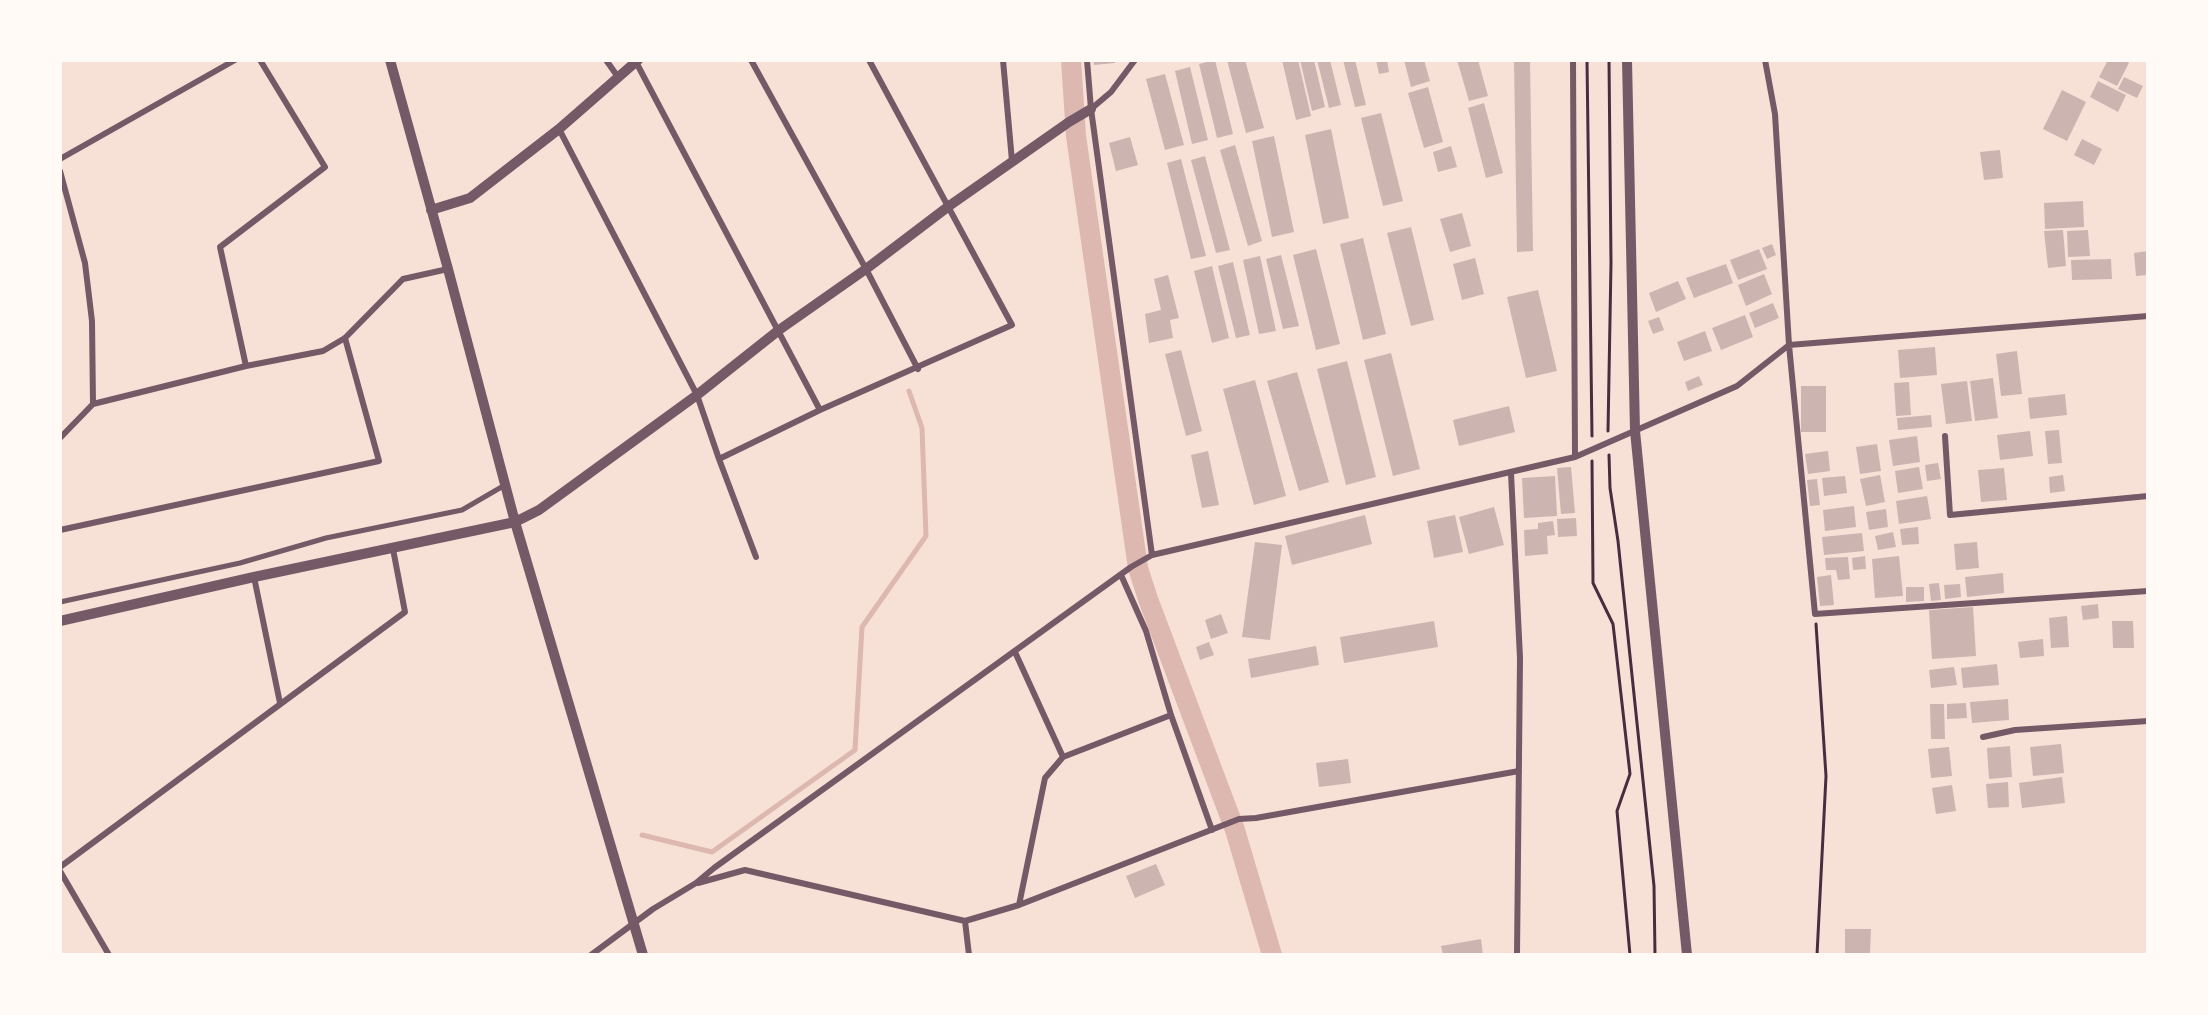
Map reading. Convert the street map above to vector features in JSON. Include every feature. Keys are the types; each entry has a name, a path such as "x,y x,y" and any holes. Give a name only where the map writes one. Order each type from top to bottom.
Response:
{"street":[{"path":"60,159 235,60"},
{"path":"246,366 220,247 325,167 260,60"},
{"path":"390,60 515,522 643,955"},
{"path":"606,60 618,77"},
{"path":"751,60 918,369"},
{"path":"719,459 820,410 918,369 1012,325 869,60"},
{"path":"1003,60 1012,161"},
{"path":"1087,60 1091,109 1152,555"},
{"path":"60,621 515,522 539,510 697,395 778,330 866,269 1012,161 1091,109 1111,92 1135,60"},
{"path":"1573,60 1575,457"},
{"path":"1627,60 1635,431 1687,955"},
{"path":"1765,60 1775,114 1790,345 1815,614 2148,591"},
{"path":"431,210 470,198 559,129 637,61 820,410"},
{"path":"559,129 697,395 756,557"},
{"path":"60,171 84,263 92,321 93,404"},
{"path":"60,438 93,404 246,366 323,351 345,338 403,279 448,269"},
{"path":"591,955 634,923 696,883 724,860 1131,567 1152,555 1575,457 1737,386 1790,345 2148,316"},
{"path":"60,530 379,461 345,338"},
{"path":"1945,436 1950,515 2148,496"},
{"path":"1511,473 1520,658 1517,955"},
{"path":"60,602 240,562 326,538 462,510 505,485"},
{"path":"109,955 60,869 405,612 393,549"},
{"path":"1121,575 1146,632 1171,715 1212,830"},
{"path":"254,577 280,703"},
{"path":"1015,652 1063,757"},
{"path":"1019,904 1046,778 1063,757 1171,715"},
{"path":"1983,737 2015,730 2148,721"},
{"path":"696,883 744,870 965,921 1019,904 1239,819 1268,816 1519,771"},
{"path":"965,921 969,955"}],"path":[{"path":"1587,60 1593,583 1613,624 1630,774 1617,811 1630,955"},
{"path":"1609,60 1611,263 1608,444 1610,488 1618,541 1654,886 1655,955"},
{"path":"1815,614 1826,776 1817,955"}],"building":[{"path":"1093,60 1115,60 1115,63 1094,65"},
{"path":"1215,60 1233,134 1217,138 1199,64"},
{"path":"1227,60 1245,60 1264,128 1246,133"},
{"path":"1282,60 1298,60 1311,116 1296,120"},
{"path":"1300,60 1314,60 1325,107 1312,111"},
{"path":"1317,60 1330,60 1341,105 1329,108"},
{"path":"1343,60 1355,60 1366,105 1355,107"},
{"path":"1376,60 1387,60 1389,72 1379,74"},
{"path":"1404,60 1424,60 1430,81 1411,87"},
{"path":"1457,60 1478,60 1488,96 1469,101"},
{"path":"1514,60 1530,60 1533,251 1517,252"},
{"path":"2108,60 2124,60 2129,63 2117,86 2099,77"},
{"path":"1190,67 1208,140 1192,144 1175,71"},
{"path":"1165,74 1184,145 1165,150 1146,79"},
{"path":"2124,77 2143,86 2137,98 2118,89"},
{"path":"2098,81 2126,95 2118,112 2090,97"},
{"path":"1428,87 1443,142 1424,148 1408,93"},
{"path":"2062,90 2086,102 2067,141 2043,129"},
{"path":"1484,103 1503,173 1486,178 1468,108"},
{"path":"1381,113 1403,201 1383,206 1361,118"},
{"path":"1331,129 1349,218 1323,224 1305,135"},
{"path":"1274,136 1294,232 1272,237 1252,141"},
{"path":"1130,137 1138,165 1116,171 1109,143"},
{"path":"2082,139 2102,149 2094,165 2074,155"},
{"path":"1235,145 1262,241 1248,246 1220,150"},
{"path":"1451,146 1457,167 1438,172 1433,152"},
{"path":"2000,150 2003,178 1984,180 1980,152"},
{"path":"1205,156 1230,250 1216,253 1191,160"},
{"path":"1181,159 1206,256 1191,259 1167,163"},
{"path":"2083,201 2084,227 2045,229 2044,203"},
{"path":"1462,213 1471,246 1450,252 1440,219"},
{"path":"1411,227 1434,320 1411,326 1387,233"},
{"path":"2063,230 2066,266 2048,268 2044,231"},
{"path":"2088,230 2090,256 2068,257 2067,231"},
{"path":"1363,238 1386,334 1363,340 1340,244"},
{"path":"1772,244 1776,255 1767,259 1762,248"},
{"path":"1316,249 1340,344 1316,350 1293,255"},
{"path":"1759,249 1767,269 1738,280 1730,260"},
{"path":"2148,251 2148,275 2136,276 2134,253"},
{"path":"1281,255 1299,326 1283,329 1266,259"},
{"path":"1260,256 1276,331 1259,334 1243,260"},
{"path":"1475,258 1484,294 1462,300 1453,264"},
{"path":"2111,259 2112,279 2072,280 2071,260"},
{"path":"1233,262 1250,335 1236,338 1218,266"},
{"path":"1726,264 1733,283 1694,298 1686,278"},
{"path":"1212,266 1229,338 1212,343 1194,271"},
{"path":"1764,274 1772,294 1746,306 1738,285"},
{"path":"1168,275 1179,318 1170,320 1173,338 1149,343 1145,314 1161,310 1154,279"},
{"path":"1678,281 1686,299 1656,312 1649,293"},
{"path":"1538,290 1557,371 1526,378 1507,297"},
{"path":"1773,303 1779,318 1755,328 1749,313"},
{"path":"1745,315 1753,337 1721,350 1712,328"},
{"path":"1659,317 1664,330 1653,334 1648,321"},
{"path":"1705,331 1712,351 1684,361 1677,342"},
{"path":"1935,347 1937,375 1900,378 1898,350"},
{"path":"1181,350 1202,431 1186,436 1165,354"},
{"path":"2017,351 2022,394 2001,396 1996,354"},
{"path":"1391,353 1420,469 1393,476 1364,360"},
{"path":"1347,361 1376,477 1346,485 1317,369"},
{"path":"1297,372 1329,482 1299,491 1267,381"},
{"path":"1699,376 1703,385 1688,391 1685,382"},
{"path":"1993,378 1998,418 1975,421 1970,381"},
{"path":"1255,380 1286,496 1254,505 1223,389"},
{"path":"1967,381 1972,421 1946,424 1941,384"},
{"path":"1909,382 1911,415 1896,416 1894,383"},
{"path":"1801,386 1826,386 1826,432 1801,432"},
{"path":"2065,394 2067,415 2030,419 2028,398"},
{"path":"1509,406 1515,432 1459,446 1453,420"},
{"path":"1931,415 1932,427 1898,430 1897,418"},
{"path":"2059,430 2062,463 2048,464 2045,431"},
{"path":"2030,431 2033,456 2000,460 1997,435"},
{"path":"1917,436 1920,462 1893,466 1889,440"},
{"path":"1877,444 1881,471 1860,474 1856,447"},
{"path":"1208,451 1219,505 1202,508 1191,455"},
{"path":"1828,451 1830,471 1808,474 1805,454"},
{"path":"1938,463 1941,479 1927,481 1925,465"},
{"path":"1571,467 1575,513 1561,514 1557,468"},
{"path":"1919,467 1923,489 1898,493 1895,471"},
{"path":"2004,468 2007,500 1981,502 1978,470"},
{"path":"1880,475 1885,502 1866,506 1860,479"},
{"path":"2063,475 2065,491 2050,493 2049,477"},
{"path":"1555,476 1557,516 1524,518 1522,478"},
{"path":"1845,476 1847,493 1824,496 1822,478"},
{"path":"1817,479 1820,505 1810,506 1807,480"},
{"path":"1927,496 1931,519 1899,524 1896,501"},
{"path":"1854,506 1856,527 1825,531 1823,510"},
{"path":"1494,507 1504,545 1469,554 1459,517"},
{"path":"1886,509 1888,527 1869,530 1866,512"},
{"path":"1365,515 1372,544 1292,565 1285,536"},
{"path":"1455,515 1463,552 1434,558 1427,521"},
{"path":"1576,518 1577,536 1558,537 1557,519"},
{"path":"1553,521 1555,535 1547,536 1548,554 1525,556 1524,530 1538,529 1538,523"},
{"path":"1918,527 1919,544 1902,545 1900,529"},
{"path":"1893,532 1896,547 1878,550 1875,536"},
{"path":"1862,533 1864,551 1824,555 1822,537"},
{"path":"1255,542 1282,545 1270,640 1242,637"},
{"path":"1977,542 1979,568 1956,570 1954,544"},
{"path":"1865,556 1866,569 1853,570 1852,558"},
{"path":"1899,556 1903,596 1875,598 1872,559"},
{"path":"1848,557 1850,579 1838,580 1836,570 1826,570 1825,558"},
{"path":"2003,573 2004,593 1967,597 1965,577"},
{"path":"1831,575 1834,605 1820,606 1817,577"},
{"path":"1939,583 1941,600 1931,601 1929,584"},
{"path":"1960,584 1961,597 1945,599 1944,585"},
{"path":"1906,587 1924,587 1924,601 1906,602"},
{"path":"2098,604 2099,618 2083,620 2081,606"},
{"path":"1973,607 1976,656 1932,659 1929,610"},
{"path":"1221,614 1228,633 1211,639 1205,620"},
{"path":"2067,616 2069,647 2051,648 2049,618"},
{"path":"1434,621 1438,647 1344,663 1340,637"},
{"path":"2112,621 2133,621 2134,648 2113,648"},
{"path":"2043,639 2044,656 2020,658 2018,642"},
{"path":"1209,642 1214,655 1200,660 1196,647"},
{"path":"1316,646 1319,665 1251,678 1248,659"},
{"path":"1997,664 1999,685 1963,688 1961,668"},
{"path":"1954,667 1957,685 1931,688 1929,670"},
{"path":"2008,699 2009,720 1972,723 1970,702"},
{"path":"1966,703 1967,718 1947,719 1947,704"},
{"path":"1930,704 1944,704 1945,739 1931,739"},
{"path":"2061,744 2064,773 2033,776 2030,747"},
{"path":"2010,746 2012,777 1989,779 1987,748"},
{"path":"1949,747 1952,776 1931,778 1928,749"},
{"path":"1348,759 1351,783 1319,787 1316,763"},
{"path":"2062,777 2065,803 2022,808 2019,783"},
{"path":"2008,782 2009,807 1988,808 1986,784"},
{"path":"1952,785 1956,811 1936,814 1932,788"},
{"path":"1156,864 1165,885 1135,898 1126,876"},
{"path":"1845,929 1871,929 1870,953 1845,953"},
{"path":"1481,939 1483,955 1443,955 1441,946"}],"waterway":[{"path":"1071,60 1076,136 1138,568 1235,830 1272,955"},
{"path":"642,835 712,852 855,750 862,627 926,536 922,428 909,391"}]}
